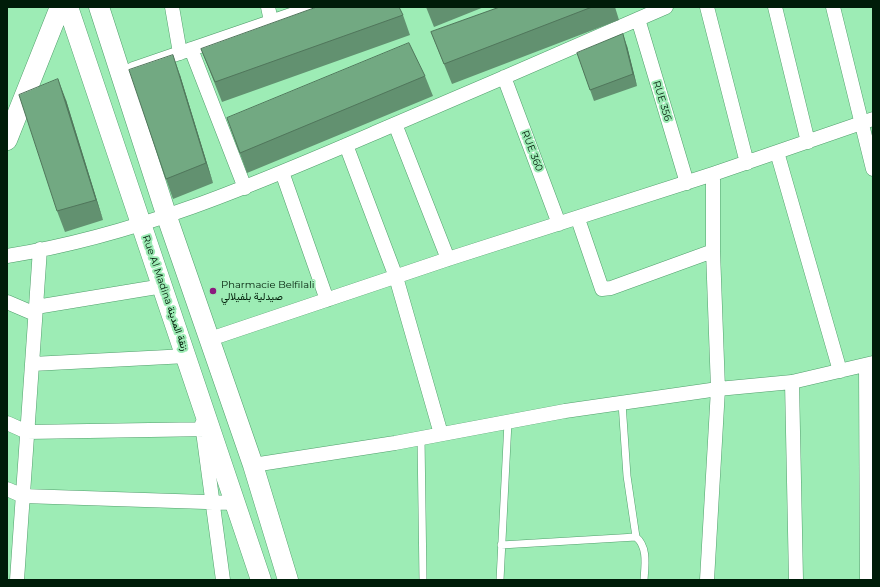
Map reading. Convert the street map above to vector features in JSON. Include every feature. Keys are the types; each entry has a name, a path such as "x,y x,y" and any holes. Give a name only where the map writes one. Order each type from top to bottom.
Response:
{"main road":[{"path":"7,140 60,7"},
{"name":"Rue Al Madina زنقة المدينة","path":"68,7 199,392 207,429 236,503 261,580"},
{"path":"99,7 167,217 253,465 288,580"}],"street":[{"path":"172,7 185,51 245,188"},
{"path":"268,7 271,21"},
{"path":"121,73 314,7"},
{"path":"7,256 142,225 245,188 666,7"},
{"path":"707,7 747,162"},
{"path":"774,7 808,142"},
{"path":"833,7 868,121 873,169"},
{"name":"RUE 356","path":"638,19 687,183"},
{"name":"RUE 360","path":"504,77 559,224"},
{"path":"210,339 448,259 578,219 687,183 868,121"},
{"path":"395,124 448,259"},
{"path":"346,145 396,277 441,434"},
{"path":"777,152 840,371"},
{"path":"282,172 327,300"},
{"path":"707,580 718,389 713,251 713,174"},
{"path":"578,219 602,289 611,288 713,251"},
{"path":"17,580 40,249"},
{"path":"7,302 36,310 163,286"},
{"path":"32,364 187,356"},
{"path":"253,465 421,438 622,403 718,389 792,382 870,364 867,435 867,580"},
{"path":"792,382 796,580"},
{"path":"7,423 27,432 207,429 212,502 223,580"},
{"path":"867,435 873,452"},
{"path":"7,489 23,496 236,503"}],"lane":[{"path":"622,403 627,476 636,537 642,542 645,548 644,580"},
{"path":"500,580 508,422"},
{"path":"421,438 423,580"},
{"path":"501,545 636,537"}],"building":[{"path":"317,7 399,7 403,15 215,82 201,49"},
{"path":"500,7 592,7 444,64 431,32"},
{"path":"623,34 633,74 590,90 577,53"},
{"path":"409,43 425,76 240,153 227,118"},
{"path":"173,55 206,163 166,179 129,70"},
{"path":"58,79 96,200 57,211 19,95"}],"place":[{"name":"Pharmacie Belfilali صيدلية بلفيلالي","path":"213,291"}]}
